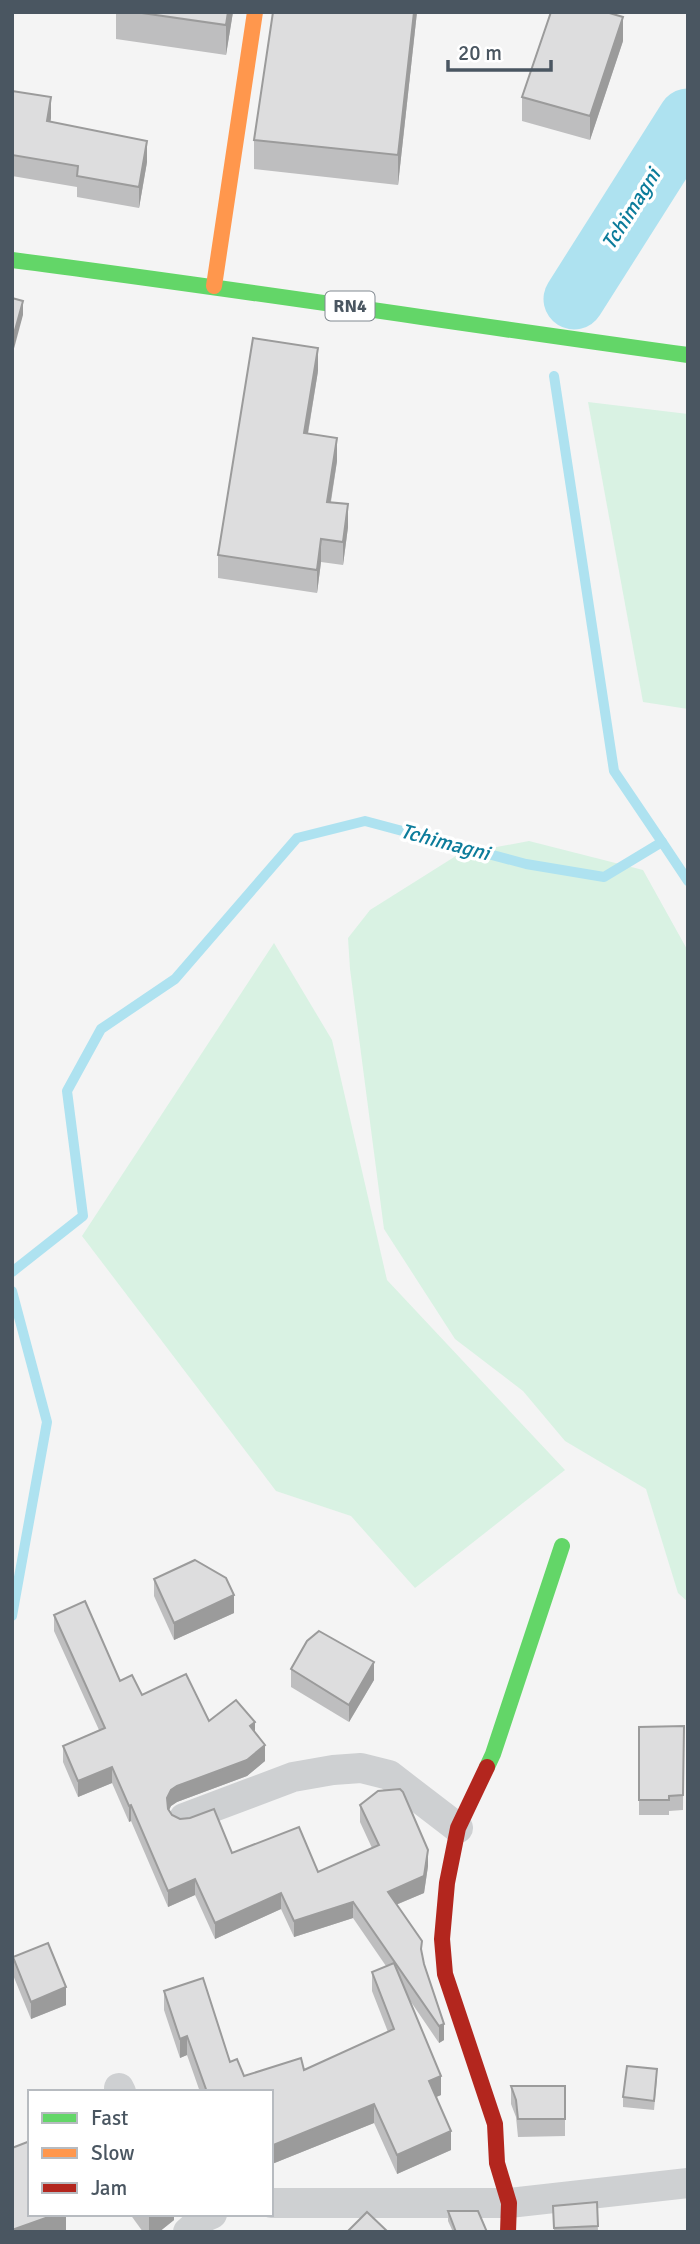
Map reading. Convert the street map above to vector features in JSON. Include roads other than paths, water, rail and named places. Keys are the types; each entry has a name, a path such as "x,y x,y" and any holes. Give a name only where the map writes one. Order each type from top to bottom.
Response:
{"main road":[{"path":"214,285 255,12"},
{"name":"RN4","path":"12,260 214,285 688,355"},
{"path":"509,2217 497,2163 495,2124 445,1974 442,1939 447,1883 458,1828 493,1754 562,1546"}],"street":[{"path":"184,1818 293,1777 333,1770 361,1769 389,1775 458,1828"},
{"path":"273,2203 509,2217 688,2183"}],"waterway":[{"name":"Tchimagni","path":"574,299 688,119"},
{"name":"Tchimagni","path":"12,1272 83,1216 67,1091 101,1029 175,979 297,838 365,821 526,864 604,877 662,842 614,771 554,376"},
{"path":"662,842 688,881"},
{"name":"Tchimagni","path":"12,1291 47,1422 12,1616"}]}
